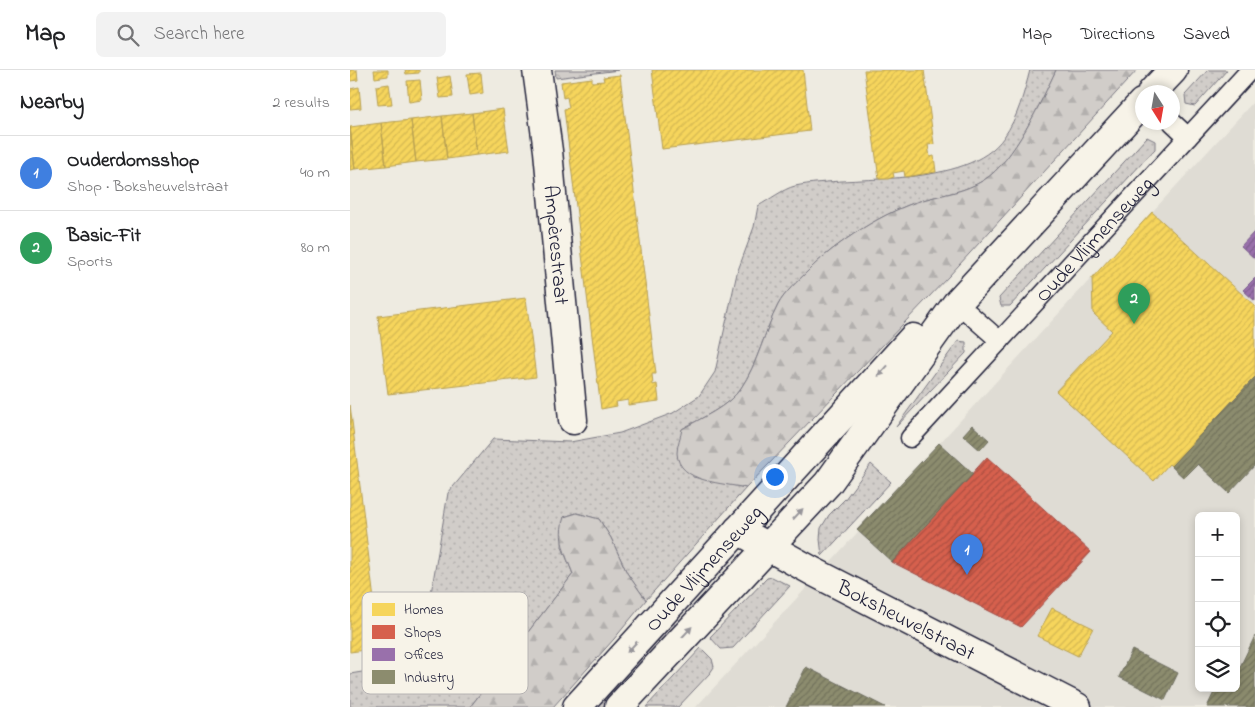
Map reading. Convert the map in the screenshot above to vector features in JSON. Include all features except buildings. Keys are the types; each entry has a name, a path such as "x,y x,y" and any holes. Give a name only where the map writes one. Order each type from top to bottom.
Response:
{"street":[{"name":"Ampèrestraat","path":"536,70 548,151 573,420"},
{"path":"1159,85 1173,70"},
{"name":"Oude Vlijmenseweg","path":"619,707 828,483 957,303 1135,111"},
{"name":"Oude Vlijmenseweg","path":"577,707 925,325 957,303"},
{"name":"Boksheuvelstraat","path":"738,530 767,547 1078,707"}],"lane":[{"name":"Oude Vlijmenseweg","path":"910,438 1250,70"},
{"path":"1180,130 1188,137"},
{"path":"957,303 1000,341"}],"shaded area":[{"path":"1255,100 1255,707 696,707 834,558"}],"green space":[{"path":"555,70 619,70 556,78"},
{"path":"1030,70 1056,70 1026,130 1006,159 995,171 977,184 908,205 877,220 846,239 819,260 787,292 781,301 773,315 752,368 736,395 714,412 682,429 693,477 746,488 646,600 627,573 611,538 599,519 576,513 564,517 562,547 573,574 528,632 528,592 431,592 448,493 493,439 570,442 620,433 673,413 699,396 715,372 737,273 754,227 758,206 795,186 907,177 937,173 964,165 987,154 1004,137 1017,113"},
{"path":"1056,70 1137,70 949,276 746,488 704,480 685,470 679,463 677,453 682,429 722,406 736,395 752,368 778,305 792,287 819,260 861,229 908,205 977,184 995,171 1006,159 1026,130"},
{"path":"1208,70 1227,70 1195,106 1186,104 1185,95"},
{"path":"1147,137 1155,141 1155,149 1010,306 1001,306 999,298"},
{"path":"958,341 966,342 966,353 896,427"},
{"path":"871,464 891,482 822,556 821,528 829,515 845,499"},
{"path":"577,513 599,519 611,538 627,573 646,600 553,707 470,707 480,694 528,694 528,632 573,574 563,546 561,532 564,517"},
{"path":"772,577 790,586 733,648 721,649 710,637 767,578"},
{"path":"669,618 678,628 605,707 586,707"},
{"path":"701,648 712,659 714,667 710,673 678,707 646,707"},
{"path":"362,672 362,694 480,694 470,707 350,707 350,674"}],"place":[{"name":"Basic-Fit","path":"1134,324"},
{"name":"Ouderdomsshop","path":"967,575"}]}
